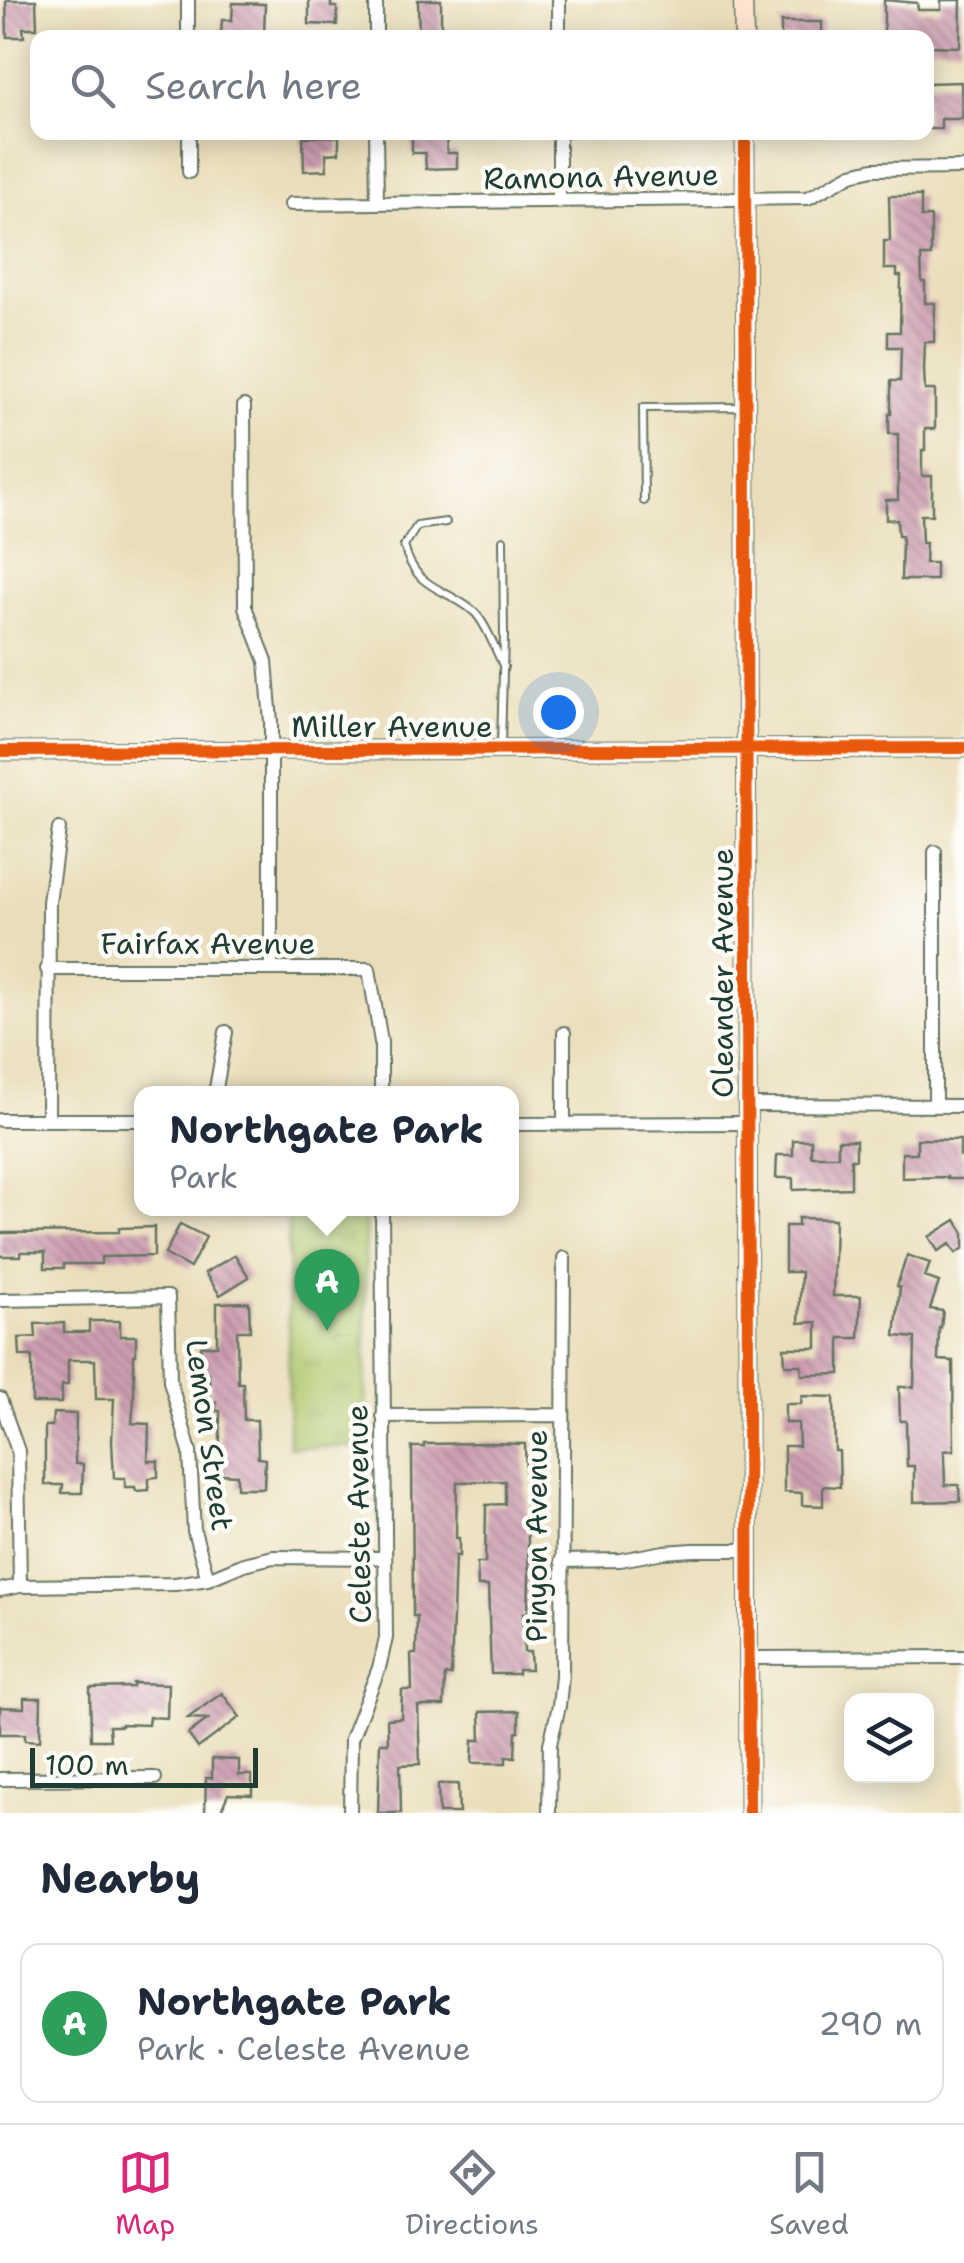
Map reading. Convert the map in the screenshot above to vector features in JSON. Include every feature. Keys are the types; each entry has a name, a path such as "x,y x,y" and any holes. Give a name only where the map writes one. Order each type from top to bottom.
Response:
{"street":[{"path":"188,0 188,30"},
{"path":"376,0 376,30"},
{"path":"558,0 559,30"},
{"path":"744,0 744,30"},
{"path":"189,140 189,172"},
{"path":"376,140 377,204"},
{"path":"559,140 559,202"},
{"name":"Oleander Avenue","path":"745,140 749,1813"},
{"name":"Ramona Avenue","path":"291,204 808,198 852,174 873,168 964,168"},
{"path":"244,406 245,607 266,661 271,722 271,968"},
{"name":"Miller Avenue","path":"0,751 964,748"},
{"path":"48,1120 49,902 59,829"},
{"path":"935,852 935,1106"},
{"name":"Fairfax Avenue","path":"47,969 369,969 381,1042 381,1086"},
{"path":"216,1086 226,1032"},
{"path":"564,1033 564,1124"},
{"path":"519,1124 964,1106"},
{"path":"0,1120 134,1120"},
{"name":"Celeste Avenue","path":"350,1813 351,1738 386,1638 382,1216"},
{"name":"Pinyon Avenue","path":"549,1813 550,1744 562,1676 564,1258"},
{"name":"Lemon Street","path":"0,1300 168,1297 172,1392 190,1452 194,1531 208,1579"},
{"path":"0,1399 18,1451 20,1586"},
{"path":"382,1416 562,1415"},
{"path":"562,1561 620,1560 692,1550 750,1550"},
{"path":"0,1590 20,1586 175,1584 208,1579 273,1557 384,1558"},
{"path":"749,1658 964,1657"},
{"path":"0,1778 155,1778"}],"lane":[{"path":"644,501 643,408 746,407"},
{"path":"446,522 417,526 404,546 408,560 414,573 476,612 504,667"},
{"path":"501,751 503,540"}],"green space":[{"path":"288,1216 365,1216 366,1447 289,1447"}],"building":[{"path":"6,0 36,0 37,28 23,28 24,37 7,37"},
{"path":"309,0 331,0 331,7 337,7 337,25 309,24"},
{"path":"418,0 441,0 441,30 419,30"},
{"path":"884,0 917,3 918,10 941,10 941,0 961,0 960,47 934,46 934,30 884,30"},
{"path":"233,3 265,4 264,30 221,30 222,20 232,20"},
{"path":"781,22 822,22 822,30 781,30"},
{"path":"961,82 962,119 941,119 941,129 934,129 934,83"},
{"path":"303,140 339,140 339,153 326,154 327,170 304,171"},
{"path":"412,140 446,140 447,153 457,153 457,168 426,169 425,153 412,153"},
{"path":"889,196 921,196 921,217 931,217 931,256 921,256 925,303 935,303 934,342 925,342 924,369 925,390 935,390 935,429 925,429 922,450 922,476 932,476 932,515 921,515 925,563 936,563 936,580 901,580 902,536 898,536 897,519 886,520 886,500 898,500 898,434 889,434 889,414 891,381 900,381 901,347 888,347 888,332 900,332 901,276 897,276 897,269 884,269 884,241 890,241"},
{"path":"917,1139 960,1140 964,1179 902,1178 902,1153 917,1153"},
{"path":"793,1140 811,1140 811,1156 838,1156 838,1140 856,1140 856,1159 851,1159 851,1188 793,1190 793,1178 776,1178 777,1155 793,1155"},
{"path":"798,1218 835,1219 833,1296 861,1296 859,1338 840,1338 840,1374 802,1375 801,1365 785,1365 784,1348 817,1348 817,1322 799,1323 801,1272 785,1272 785,1226 798,1226"},
{"path":"956,1220 964,1233 964,1248 956,1253 950,1244 938,1251 929,1237"},
{"path":"180,1224 206,1237 190,1268 165,1254"},
{"path":"154,1227 154,1256 101,1257 101,1264 45,1268 45,1252 0,1256 0,1233 119,1232 119,1228"},
{"path":"235,1255 249,1277 220,1295 205,1273"},
{"path":"907,1255 930,1263 925,1277 939,1282 930,1309 943,1311 938,1360 953,1361 954,1450 944,1451 945,1485 959,1485 960,1501 914,1502 914,1466 907,1466 906,1421 900,1421 899,1387 914,1387 915,1338 895,1336 900,1287 897,1286"},
{"path":"249,1302 250,1331 237,1331 238,1383 243,1383 244,1420 257,1420 258,1458 265,1459 264,1488 237,1488 237,1475 220,1474 220,1411 216,1411 216,1402 210,1402 209,1373 201,1373 201,1346 217,1346 217,1303"},
{"path":"89,1321 120,1321 120,1336 136,1336 132,1423 149,1424 148,1461 158,1461 158,1477 149,1478 149,1490 136,1491 135,1487 125,1487 125,1478 114,1478 114,1399 96,1399 95,1360 68,1360 68,1385 62,1385 61,1403 32,1403 32,1356 20,1356 19,1338 36,1337 35,1324 64,1323 64,1332 89,1332"},
{"path":"802,1396 834,1397 840,1487 823,1486 823,1506 802,1505 802,1493 784,1492 784,1446 799,1446 798,1423 785,1423 785,1404 801,1404"},
{"path":"53,1413 76,1414 75,1464 83,1464 82,1493 62,1493 63,1485 45,1485 45,1426 52,1426"},
{"path":"525,1444 529,1577 528,1613 523,1613 524,1652 530,1652 531,1670 491,1674 488,1586 478,1586 477,1563 485,1563 486,1505 505,1504 505,1481 457,1482 459,1556 455,1556 451,1675 445,1675 444,1706 418,1706 420,1764 400,1765 401,1813 378,1813 380,1743 388,1743 387,1719 401,1718 402,1690 412,1690 411,1654 416,1654 412,1447"},
{"path":"133,1683 168,1684 167,1718 149,1717 148,1725 109,1726 110,1740 91,1740 90,1688 133,1687"},
{"path":"222,1693 240,1717 198,1748 188,1734 208,1719 188,1718"},
{"path":"24,1698 41,1698 40,1741 25,1740 25,1734 0,1734 0,1707 24,1708"},
{"path":"519,1711 515,1757 506,1756 506,1763 472,1763 473,1740 481,1740 480,1712"},
{"path":"212,1759 239,1760 239,1775 252,1775 252,1795 228,1794 220,1813 205,1813 206,1778 212,1778"},
{"path":"438,1784 458,1784 459,1813 439,1813"}],"cycle path":[{"path":"745,140 749,1813"},
{"path":"0,751 964,748"}],"place":[{"name":"Northgate Park","path":"327,1331"}]}
